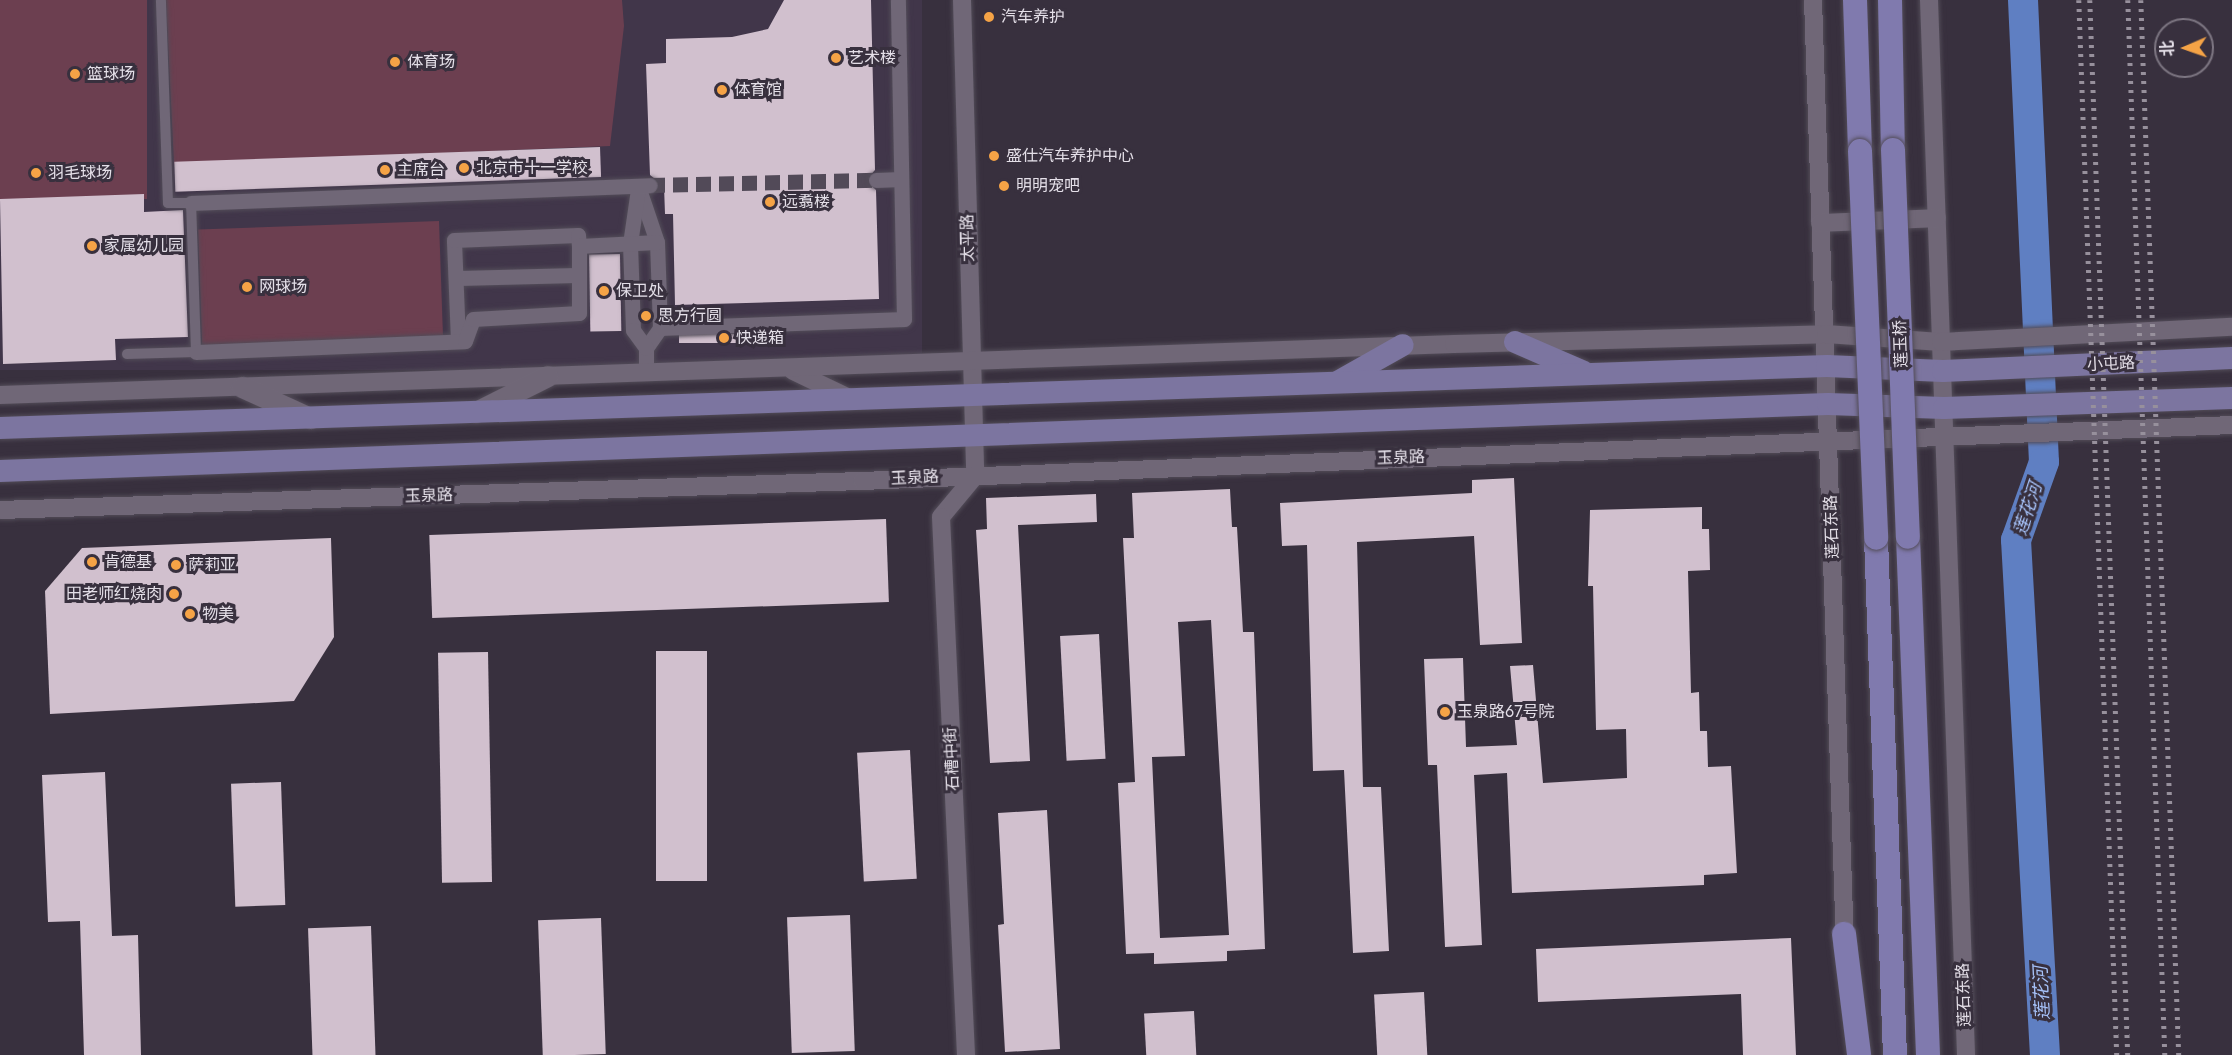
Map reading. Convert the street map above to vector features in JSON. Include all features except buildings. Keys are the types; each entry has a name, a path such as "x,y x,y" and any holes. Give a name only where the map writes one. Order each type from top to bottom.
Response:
{"highway":[{"name":"莲玉桥","path":"1855,0 1895,1055"},
{"name":"莲玉桥","path":"1890,0 1893,150 1928,1055"},
{"path":"1844,934 1859,1055"}],"main road":[{"path":"1515,342 1591,375"},
{"path":"1335,384 1403,345"},
{"name":"小屯路","path":"1827,366 1943,371 2222,359"},
{"path":"0,428 972,397 1827,366"},
{"path":"474,413 548,376"},
{"path":"242,387 310,418"},
{"path":"0,471 1828,404 1944,408 2223,398"}],"street":[{"path":"161,0 168,203 644,185"},
{"path":"660,328 904,319 898,0"},
{"name":"太平路","path":"962,0 975,476"},
{"name":"莲石东路","path":"1813,0 1830,441 1849,1055"},
{"name":"莲石东路","path":"1929,0 1966,1055"},
{"path":"876,180 901,179"},
{"path":"644,185 657,242 660,328 646,348 646,373"},
{"path":"644,185 630,244 633,330 646,348"},
{"path":"191,203 196,352"},
{"path":"1820,223 1937,218"},
{"path":"127,354 465,341 472,319 579,314 578,236 454,240 458,341"},
{"path":"579,246 657,242"},
{"path":"456,278 579,275"},
{"name":"小屯路","path":"1826,334 1941,342 2223,329"},
{"path":"0,395 971,363 1403,345 1826,334"},
{"path":"789,369 854,400"},
{"name":"玉泉路","path":"0,510 975,476 2211,423 2232,425"},
{"name":"石槽中街","path":"966,1055 941,517 975,476"}],"shaded area":[{"name":"北京市十一学校","path":"0,0 922,0 922,370 0,370"},
{"name":"篮球场","path":"0,0 147,0 147,199 0,199"},
{"name":"体育场","path":"166,0 622,0 624,26 610,146 174,164"},
{"path":"439,221 443,337 202,345 198,229"}],"waterway":[{"name":"莲花河","path":"2023,0 2044,462 2016,540 2045,1055"}],"tunnel":[{"path":"650,185 876,180"}],"railway":[{"path":"2079,0 2117,1055"},
{"path":"2090,0 2128,1055"},
{"path":"2128,0 2165,1055"},
{"path":"2141,0 2179,1055"}],"place":[{"name":"汽车养护","path":"989,17"},
{"name":"艺术楼","path":"836,58"},
{"name":"体育场","path":"395,62"},
{"name":"篮球场","path":"75,74"},
{"name":"体育馆","path":"722,90"},
{"name":"盛仕汽车养护中心","path":"994,156"},
{"name":"北京市十一学校","path":"464,168"},
{"name":"主席台","path":"385,170"},
{"name":"羽毛球场","path":"36,173"},
{"name":"明明宠吧","path":"1004,186"},
{"name":"远翥楼","path":"770,202"},
{"name":"家属幼儿园","path":"92,246"},
{"name":"网球场","path":"247,287"},
{"name":"保卫处","path":"604,291"},
{"name":"思方行圆","path":"646,316"},
{"name":"快递箱","path":"724,338"},
{"name":"肯德基","path":"92,562"},
{"name":"萨莉亚","path":"176,565"},
{"name":"田老师红烧肉","path":"174,594"},
{"name":"物美","path":"190,614"},
{"name":"玉泉路67号院","path":"1445,712"}]}
